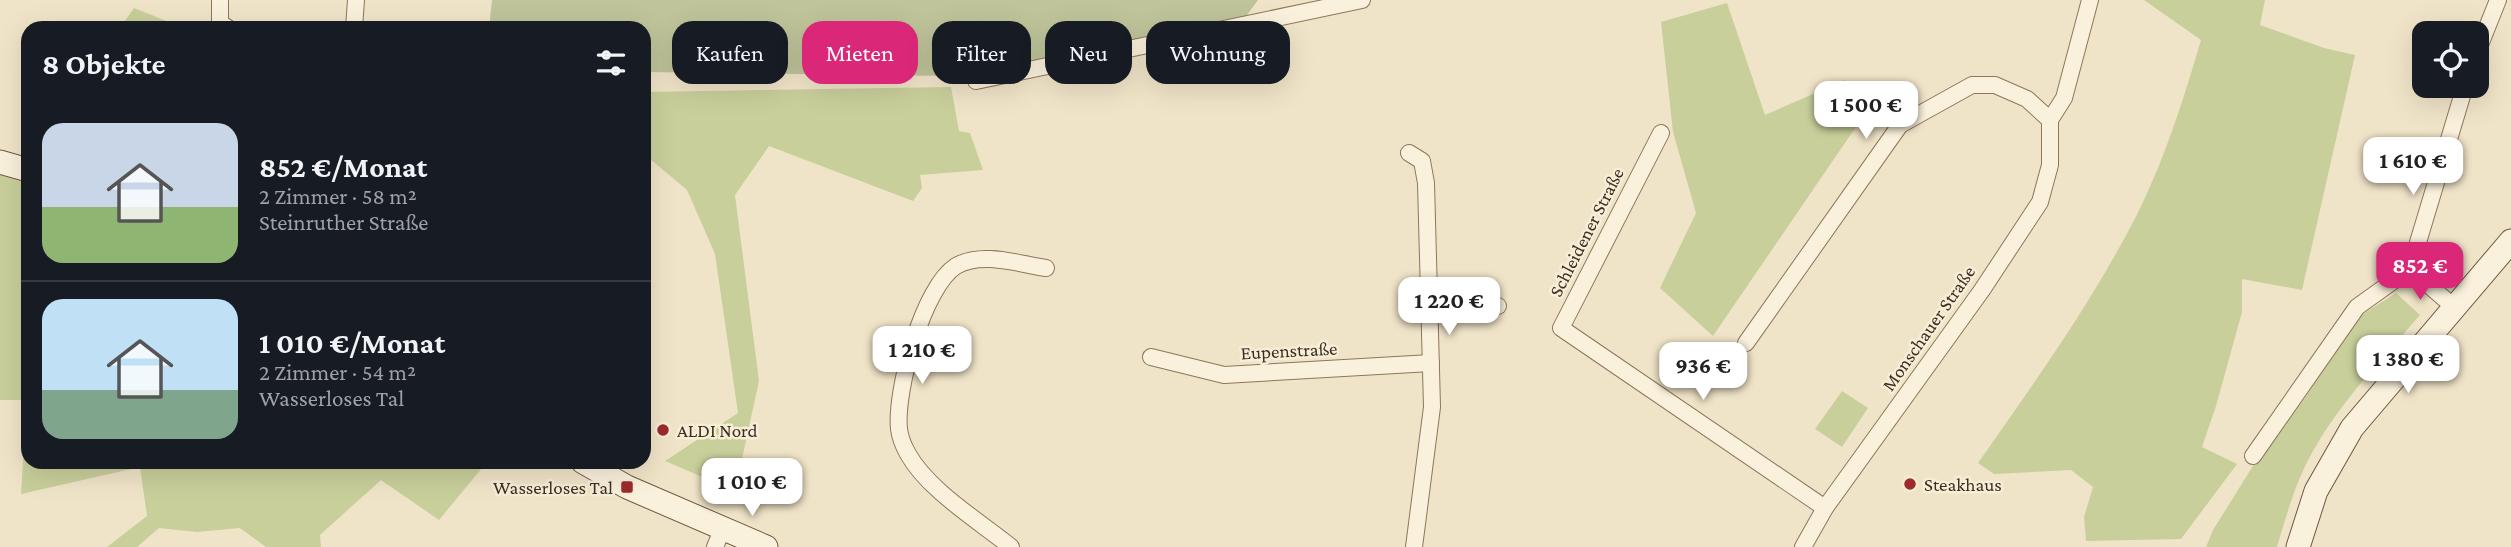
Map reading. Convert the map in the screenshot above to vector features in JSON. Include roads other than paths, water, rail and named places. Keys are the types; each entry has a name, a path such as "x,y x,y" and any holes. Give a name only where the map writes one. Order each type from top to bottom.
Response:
{"street":[{"path":"220,0 220,21"},
{"path":"354,21 356,0"},
{"path":"1031,69 1362,0"},
{"name":"Monschauer Straße","path":"1803,547 1825,508 1982,290 2040,202 2050,164 2050,120 2064,98 2090,0"},
{"path":"2489,22 2497,2 2511,13"},
{"path":"1746,343 1900,125 1972,85 1995,85 2027,99 2050,120"},
{"path":"2253,456 2357,307 2410,269 2461,98"},
{"name":"Schleidener Straße","path":"1661,133 1561,328 1825,508"},
{"path":"1409,153 1422,161 1426,183 1432,363 1432,407 1414,547"},
{"path":"0,162 21,168"},
{"path":"2298,547 2316,491 2352,428 2511,242"},
{"path":"1011,547 917,469 906,451 899,430 901,400 922,316 933,291 943,278 957,266 979,260 1046,268"},
{"path":"2410,269 2454,307"},
{"path":"1429,306 1498,306"},
{"name":"Eupenstraße","path":"1151,357 1224,375 1432,363"},
{"path":"595,469 719,538 766,547"}],"place":[{"name":"ALDI Nord","path":"663,430"},
{"name":"Steakhaus","path":"1910,484"},
{"name":"Wasserloses Tal","path":"627,487"}]}
